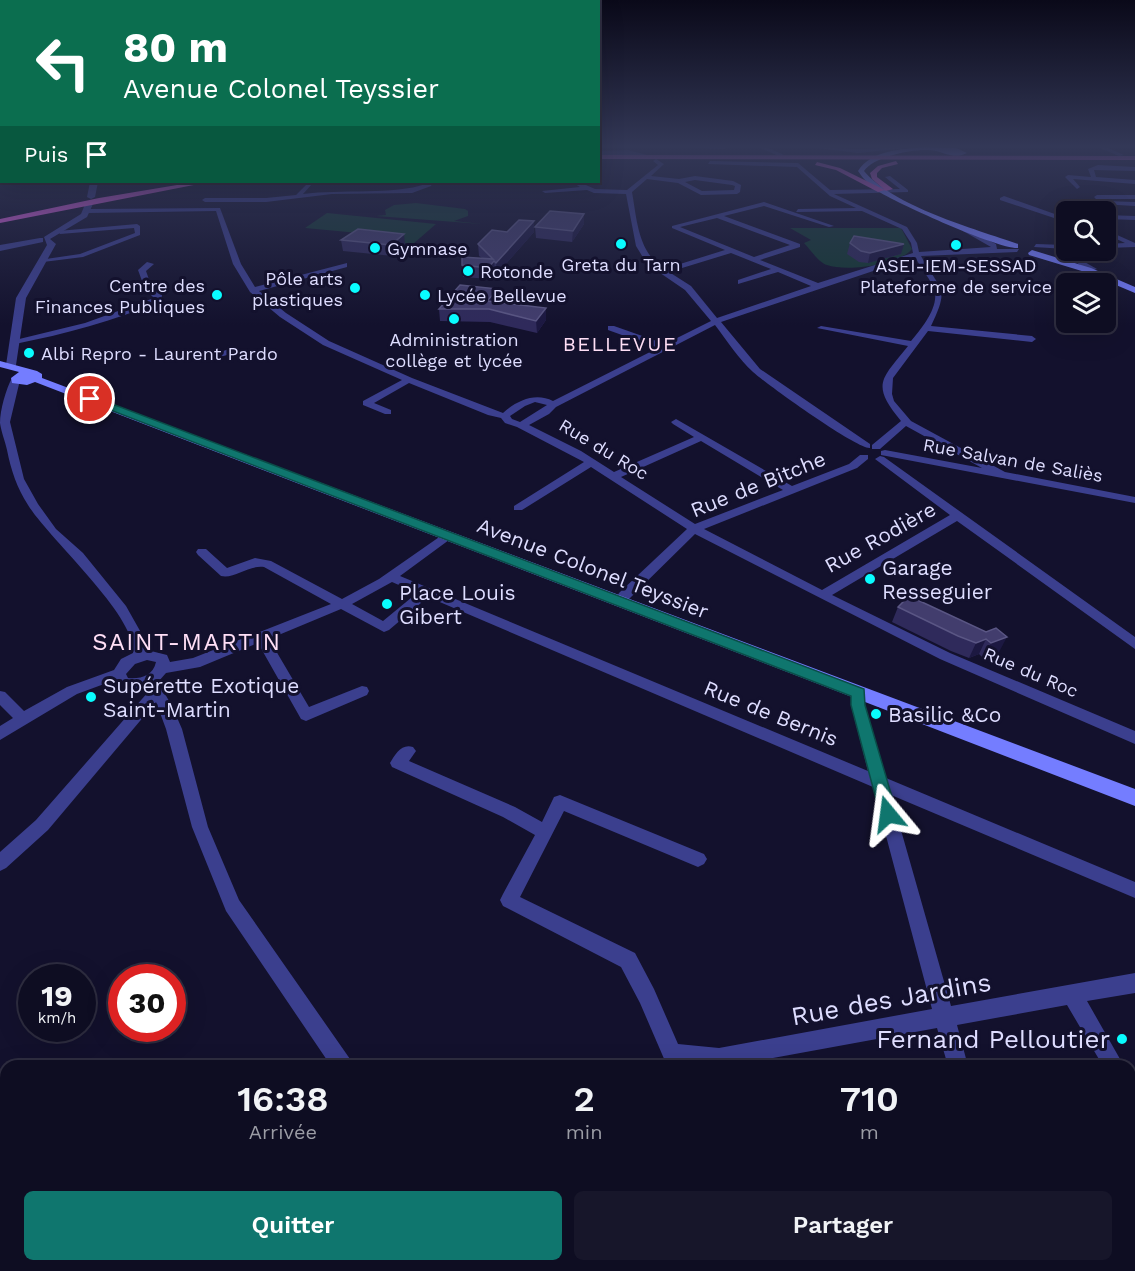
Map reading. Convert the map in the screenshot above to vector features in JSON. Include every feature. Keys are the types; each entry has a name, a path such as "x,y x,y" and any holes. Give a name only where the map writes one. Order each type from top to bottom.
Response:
{"highway":[{"path":"0,221 17,215 66,206"},
{"path":"0,221 68,206"}],"main road":[{"path":"918,206 965,230 1018,247 1038,250 1093,269 1135,288"},
{"path":"922,206 1018,247"},
{"path":"1038,250 1135,288"},
{"name":"Avenue Colonel Teyssier","path":"4,365 25,378 1135,798"}],"street":[{"path":"50,238 69,224 86,206"},
{"name":"Rue du Roc","path":"132,206 158,209 218,209 237,264 254,290 282,315 326,343 409,380 490,413 505,416 508,421 561,444 592,462 694,529 822,595 945,656 1135,738"},
{"path":"158,209 164,206"},
{"path":"632,206 639,246 651,264 688,288 757,371 874,452 1135,644"},
{"path":"755,206 674,227 818,286"},
{"path":"772,206 831,226"},
{"path":"857,206 899,224 914,243 927,253"},
{"path":"1027,206 1056,217"},
{"path":"790,212 864,210"},
{"path":"1048,214 1056,214"},
{"path":"717,216 802,245 752,260"},
{"path":"1116,217 1135,218"},
{"path":"50,238 69,224"},
{"path":"0,248 50,238 137,226 138,234 81,256 43,260"},
{"path":"965,230 994,245 994,248 988,251"},
{"path":"1116,235 1133,241"},
{"path":"4,365 15,341 21,298 52,244 50,238"},
{"path":"1116,244 1133,241"},
{"path":"914,243 924,267 935,283 939,301 926,328 888,378 887,394 890,402 906,421 1004,476"},
{"path":"521,425 546,412 553,405 717,321 906,256 1018,247"},
{"path":"1038,250 1056,249"},
{"path":"665,271 730,251"},
{"path":"906,256 924,267"},
{"path":"1078,261 1093,269"},
{"path":"15,341 44,336 99,320 158,299 158,295 149,289 142,270 150,264"},
{"path":"254,290 344,265"},
{"path":"741,282 777,270"},
{"path":"611,328 667,348"},
{"path":"821,328 912,344"},
{"path":"926,328 1032,339"},
{"path":"220,354 231,351"},
{"path":"25,378 11,393 3,423 19,480 33,505 52,531 79,556 121,609 141,645 140,656"},
{"path":"388,412 366,403 409,380"},
{"path":"505,416 533,399 547,400 553,405"},
{"name":"Rue de Bitche","path":"620,603 624,596 694,529 853,466 874,452 906,421"},
{"path":"676,422 792,490"},
{"path":"614,476 703,437"},
{"name":"Rue Salvan de Saliès","path":"874,452 1135,500"},
{"path":"518,508 592,462"},
{"name":"Rue Rodière","path":"822,595 959,515"},
{"path":"119,674 123,682 128,684 156,680 340,605 389,576 445,537"},
{"path":"202,552 225,573 261,561 384,627 426,592"},
{"name":"Rue de Bernis","path":"389,576 1135,890"},
{"path":"261,637 306,715 362,691"},
{"path":"0,734 91,681 119,674 124,665 140,656 158,657 163,663 156,680 42,825 0,863"},
{"path":"156,680 174,729 200,827 232,905 336,1060"},
{"path":"858,693 858,705 956,1060"},
{"path":"0,696 23,719"},
{"path":"408,751 398,763 509,812 545,832 560,802 698,859"},
{"name":"Rue des Jardins","path":"545,832 509,900 628,960 647,996 672,1054 706,1060"},
{"name":"Rue des Jardins","path":"728,1060 943,1016 1135,984"},
{"path":"1072,994 1110,1060"}],"green space":[{"path":"392,206 443,206 465,209 468,211 468,216 454,221 482,224 376,216 386,215 385,210"},
{"path":"327,213 436,224 413,244 374,240 380,235 305,228"},
{"path":"790,228 901,228 912,249 905,255 885,263 872,266 836,267 821,262 804,243 811,240"}],"building":[{"path":"550,211 584,214 573,231 535,227"},
{"path":"519,220 534,221 496,263 494,261 488,268 462,265 462,257 493,259 478,244 492,230 507,232"},
{"path":"358,229 404,234 391,245 341,240"},
{"path":"854,236 904,244 870,253 861,251 850,243"},
{"path":"460,285 498,289 487,301 546,308 536,321 489,309 439,309"},
{"path":"909,596 986,632 996,628 1007,637 991,643 986,639 976,643 958,636 898,607"}],"place":[{"name":"Greta du Tarn","path":"621,244"},
{"name":"ASEI-IEM-SESSAD Plateforme de service","path":"956,245"},
{"name":"Gymnase","path":"375,248"},
{"name":"Rotonde","path":"468,271"},
{"name":"Pôle arts plastiques","path":"355,288"},
{"name":"Centre des Finances Publiques","path":"217,295"},
{"name":"Lycée Bellevue","path":"425,295"},
{"name":"Administration collège et lycée","path":"454,319"},
{"name":"Albi Repro - Laurent Pardo","path":"29,353"},
{"name":"Garage Resseguier","path":"870,579"},
{"name":"Place Louis Gibert","path":"387,604"},
{"name":"Supérette Exotique Saint-Martin","path":"91,697"},
{"name":"Basilic &Co","path":"876,714"},
{"name":"Fernand Pelloutier","path":"1122,1039"}],"district":[{"name":"BELLEVUE","path":"620,344"},
{"name":"SAINT-MARTIN","path":"187,642"}],"route":[{"path":"90,399 445,537 858,693 858,705 888,814"}]}
